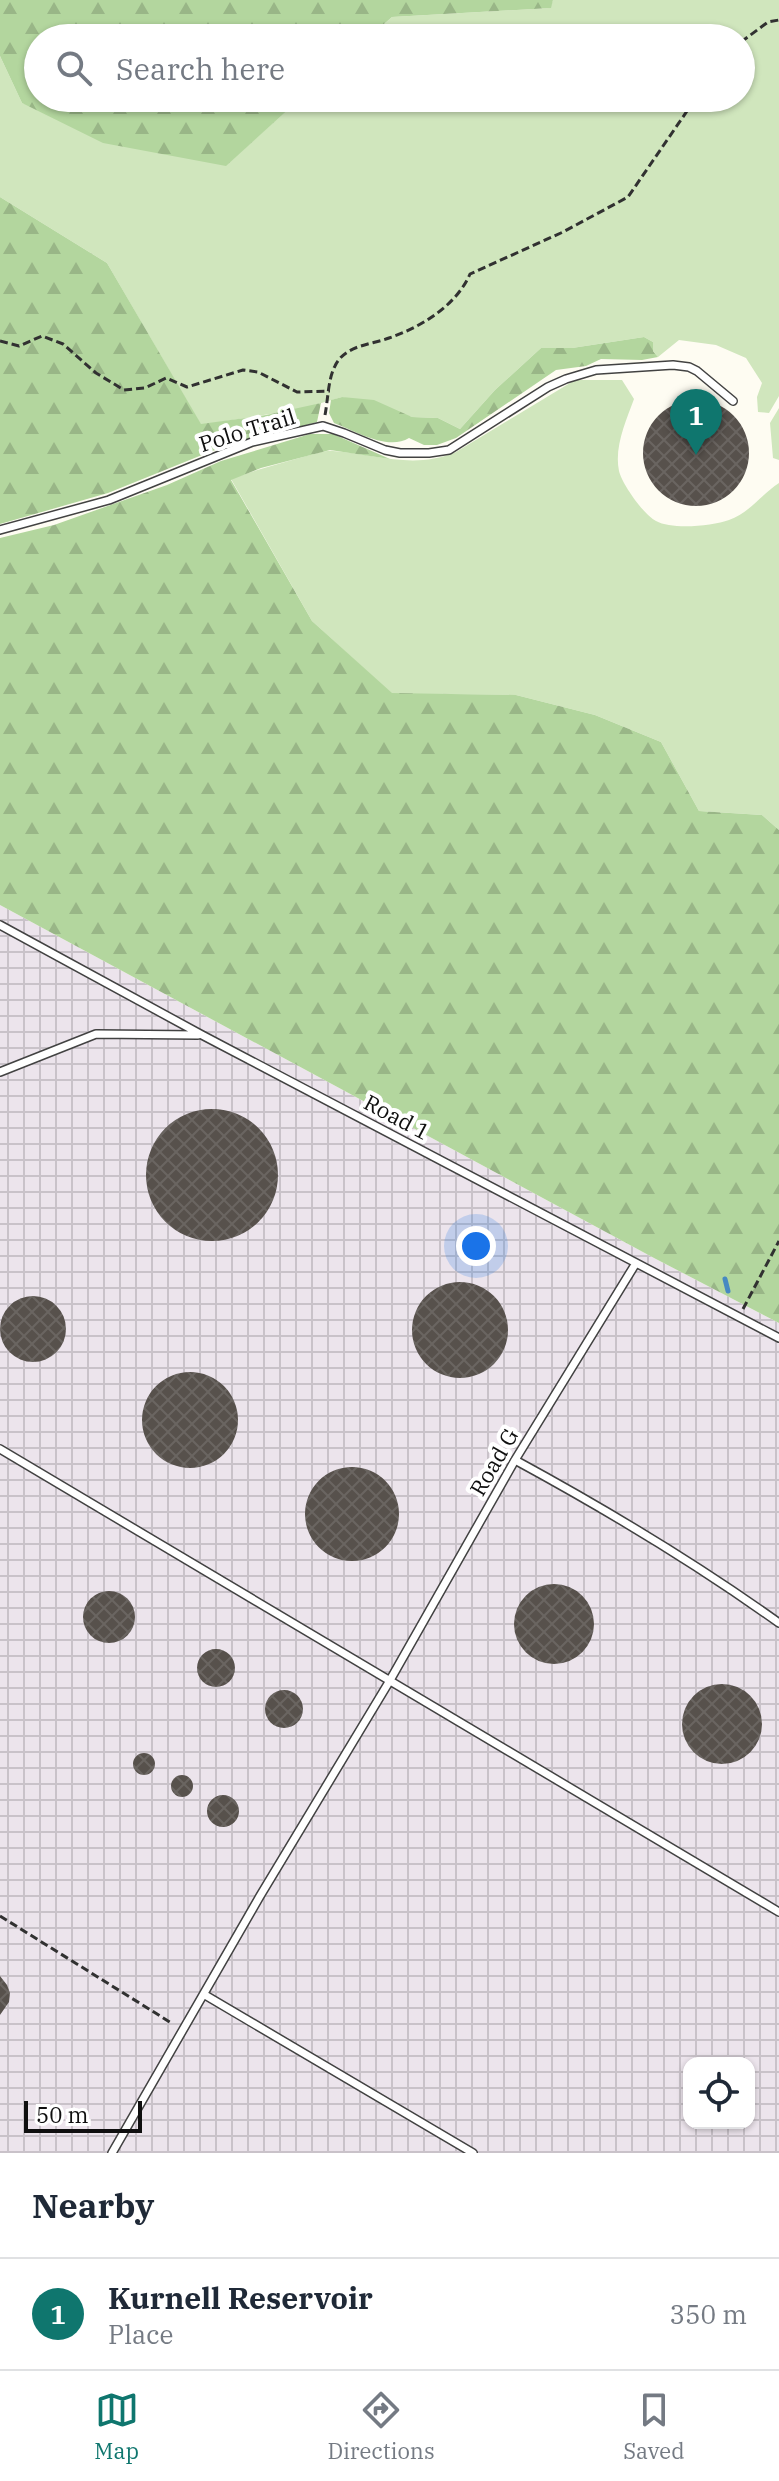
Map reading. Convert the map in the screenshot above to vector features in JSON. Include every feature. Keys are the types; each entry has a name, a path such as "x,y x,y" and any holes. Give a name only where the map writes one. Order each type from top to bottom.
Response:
{"lane":[{"path":"323,426 385,450 439,453 449,450 526,400 566,379 596,370 635,366 689,367 733,401"},
{"name":"Polo Trail","path":"0,530 109,500 252,442 323,426"},
{"name":"Road 1","path":"0,925 202,1035 779,1338"},
{"path":"0,1072 96,1034 202,1035"},
{"name":"Road G","path":"112,2153 260,1896 389,1682 515,1460 636,1263"},
{"path":"0,1449 779,1912"},
{"path":"515,1460 681,1555 779,1623"},
{"path":"205,1995 473,2153"}],"path":[{"path":"755,32 768,22 779,20"},
{"name":"Polo Trail","path":"323,426 335,365 351,349 390,338 421,322 451,303 470,274 563,232 628,197 686,112"},
{"path":"0,341 19,346 42,336 63,344 96,373 124,390 145,388 166,378 187,387 243,370 258,372 297,392 330,391"},
{"path":"740,1317 779,1241"},
{"path":"0,1916 185,2030"}],"shaded area":[{"path":"0,905 779,1323 779,2153 0,2153"}],"green space":[{"path":"0,0 553,0 551,8 392,17 384,24 24,24 24,104 0,56"},
{"path":"553,0 779,0 779,396 769,413 758,412 757,397 762,383 746,358 716,345 679,340 658,357 653,351 653,342 644,337 572,348 541,348 495,390 460,429 438,418 412,417 342,397 301,409 201,425 107,263 0,197 0,56 24,104 24,112 52,112 226,165 285,112 755,112 755,24 384,24 392,17 550,8"},
{"path":"40,112 286,112 226,166 103,143"},
{"path":"0,197 107,263 201,424 321,403 317,422 212,451 108,493 0,524"},
{"path":"644,337 653,342 653,351 658,357 642,360 601,359 586,366 556,370 456,438 437,445 424,445 409,438 382,441 334,423 329,413 331,400 342,397 374,400 412,417 438,418 460,429 495,390 541,348 572,348"},
{"path":"575,380 622,380 634,399 619,443 619,471 634,499 656,521 692,526 729,520 779,483 779,830 762,815 699,811 661,742 595,715 516,695 392,694 312,621 231,479 326,451 410,460 440,457 456,452"},
{"path":"779,408 779,460 773,458 770,423"},
{"path":"310,434 333,434 390,459 330,450 261,468 231,480 312,621 392,693 516,695 595,715 661,742 699,811 762,815 779,830 779,1323 0,905 0,538 54,525 167,485 221,461"}],"building":[{"path":"696,400 716,404 733,416 745,433 749,453 745,473 733,490 716,502 696,506 676,502 659,490 647,473 643,453 647,433 659,416 676,404"},
{"path":"212,1109 237,1114 259,1128 273,1150 278,1175 273,1200 259,1222 237,1236 212,1241 187,1236 165,1222 151,1200 146,1175 151,1150 165,1128 187,1114"},
{"path":"460,1282 478,1286 494,1296 504,1312 508,1330 504,1348 494,1364 478,1374 460,1378 442,1374 426,1364 416,1348 412,1330 416,1312 426,1296 442,1286"},
{"path":"33,1296 56,1306 66,1329 56,1352 33,1362 10,1352 0,1329 10,1306"},
{"path":"190,1372 209,1375 224,1386 235,1401 238,1420 235,1439 224,1454 209,1465 190,1468 171,1465 156,1454 145,1439 142,1420 145,1401 156,1386 171,1375"},
{"path":"352,1467 370,1471 385,1481 395,1496 399,1514 395,1532 385,1547 370,1557 352,1561 334,1557 319,1547 309,1532 305,1514 309,1496 319,1481 334,1471"},
{"path":"554,1584 569,1587 582,1596 591,1609 594,1624 591,1639 582,1652 569,1661 554,1664 539,1661 526,1652 517,1639 514,1624 517,1609 526,1596 539,1587"},
{"path":"109,1591 127,1599 135,1617 127,1635 109,1643 91,1635 83,1617 91,1599"},
{"path":"216,1649 229,1655 235,1668 229,1681 216,1687 203,1681 197,1668 203,1655"},
{"path":"722,1684 737,1687 750,1696 759,1709 762,1724 759,1739 750,1752 737,1761 722,1764 707,1761 694,1752 685,1739 682,1724 685,1709 694,1696 707,1687"},
{"path":"284,1690 297,1696 303,1709 297,1722 284,1728 271,1722 265,1709 271,1696"},
{"path":"140,1753 148,1753 155,1764 148,1775 140,1775 133,1768 133,1760"},
{"path":"178,1775 186,1775 193,1786 186,1797 178,1797 171,1790 171,1782"},
{"path":"223,1795 234,1800 239,1811 234,1822 223,1827 212,1822 207,1811 212,1800"},
{"path":"0,1976 10,1993 9,2002 0,2015"}],"waterway":[{"path":"725,1279 728,1291"}],"place":[{"name":"Kurnell Reservoir","path":"696,455"}]}
